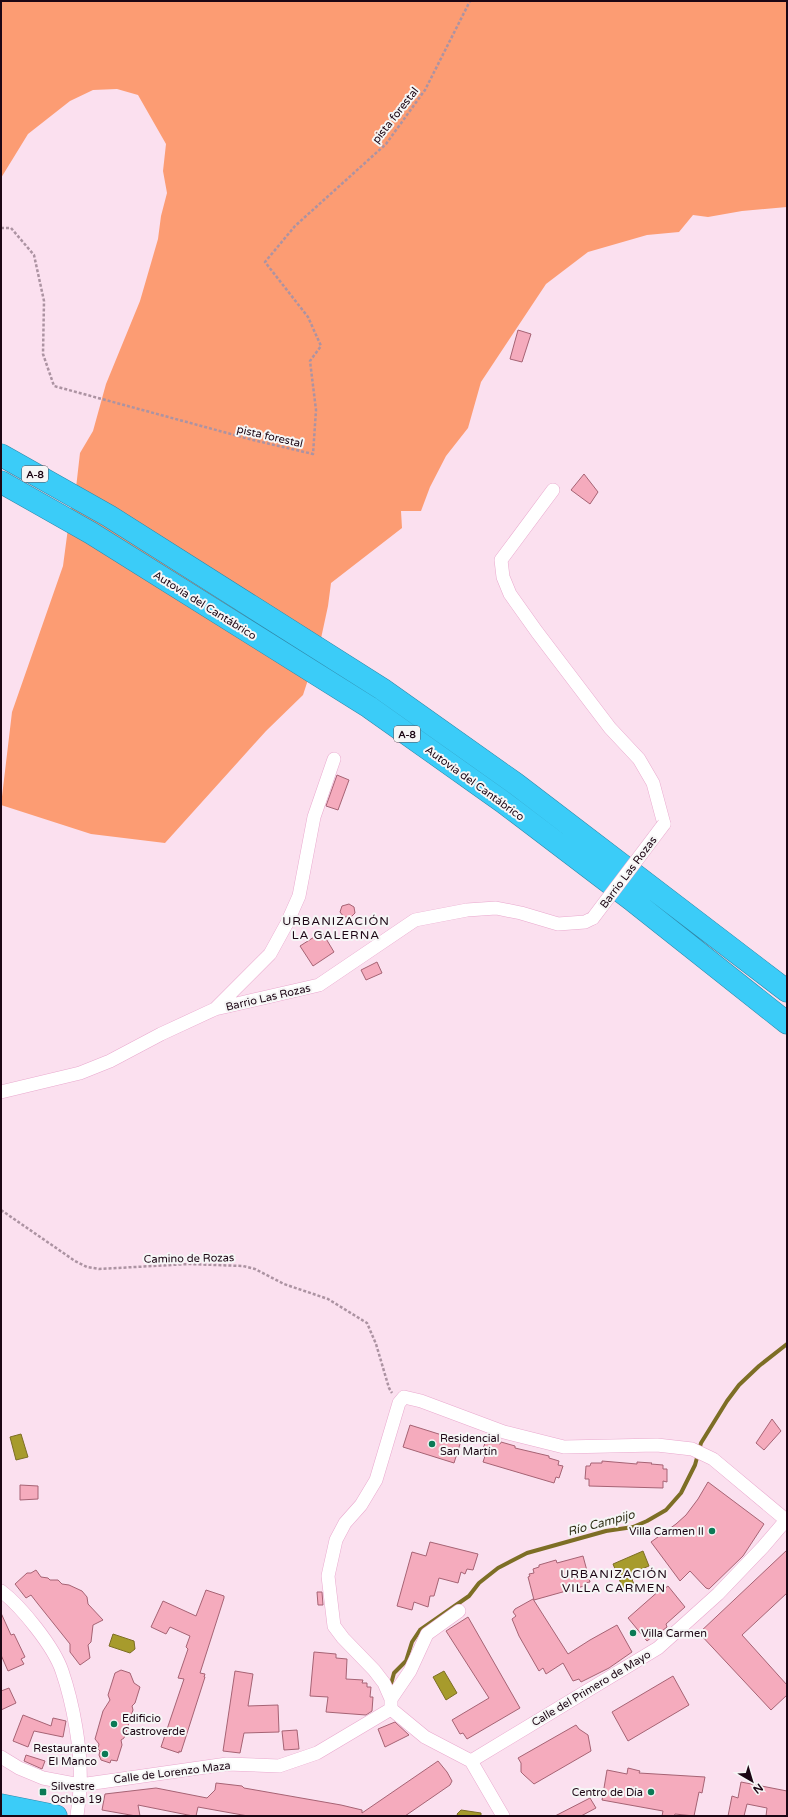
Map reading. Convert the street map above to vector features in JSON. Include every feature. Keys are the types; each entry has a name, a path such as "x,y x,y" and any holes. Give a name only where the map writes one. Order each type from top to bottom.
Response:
{"highway":[{"name":"Autovía del Cantábrico","path":"1,455 109,516 382,689 516,784 787,991"},
{"name":"Autovía del Cantábrico","path":"1,482 91,534 369,707 515,811 721,969 787,1023"},
{"path":"1,1805 56,1816"}],"street":[{"name":"Barrio Las Rozas","path":"1,1092 80,1073 110,1061 161,1034 215,1009 319,985 415,920 467,910 496,908 558,924 585,922 593,918 664,824 653,783 639,759 610,728 537,632 510,594 503,577 501,560 553,490"},
{"name":"Barrio Las Rozas","path":"215,1009 270,954 287,923 299,896 314,817 334,759"},
{"path":"503,1816 471,1761 425,1737 391,1704 384,1683 334,1626 328,1576 336,1540 345,1523 361,1505 376,1480 399,1403 404,1397 421,1401 504,1432 564,1447 658,1445 692,1449 713,1459 786,1520"},
{"name":"Calle del Primero de Mayo","path":"471,1761 658,1648 718,1594 763,1547 786,1520"},
{"path":"1,1591 22,1610 40,1634 62,1669 79,1754 80,1785 77,1816"},
{"path":"391,1704 410,1671 428,1634 459,1611"},
{"name":"Calle de Lorenzo Maza","path":"1,1757 19,1768 43,1778 80,1785 227,1764 279,1766 317,1753 391,1704"}],"path":[{"name":"pista forestal","path":"1,228 11,228 34,255 44,301 43,354 54,386 253,440 313,454 316,410 310,361 321,346 308,317 265,262 295,226 386,144 426,90 470,1"},
{"name":"Camino de Rozas","path":"1,1210 75,1261 87,1267 99,1269 189,1264 243,1266 284,1284 328,1300 367,1323 376,1344 389,1388 399,1403"}],"shaded area":[{"path":"1,1 787,1 787,207 742,211 708,217 693,215 679,232 647,235 588,252 546,284 481,382 468,428 446,456 430,487 421,511 401,511 402,528 331,583 320,643 303,695 266,731 165,843 91,834 1,805 12,712 63,566 70,513 76,488 80,453 93,431 106,384 140,301 158,239 161,216 167,193 163,171 166,144 138,95 117,89 93,90 70,101 28,134 1,178"},
{"path":"21,1434 28,1457 16,1460 10,1437"},
{"path":"643,1551 649,1566 630,1574 635,1587 624,1591 613,1564"},
{"path":"113,1634 134,1641 135,1649 130,1653 109,1646"},
{"path":"444,1671 457,1693 446,1700 433,1677"},
{"path":"461,1810 481,1813 481,1816 458,1816 457,1814"}],"building":[{"path":"518,330 531,334 522,362 510,359"},
{"path":"584,474 598,492 590,504 571,490"},
{"path":"337,775 349,780 338,810 326,806"},
{"path":"349,904 354,907 355,913 351,917 344,917 340,912 342,906"},
{"path":"322,932 334,952 313,966 300,946"},
{"path":"377,962 382,973 366,980 361,970"},
{"path":"772,1419 781,1431 764,1450 756,1443"},
{"name":"Residencial San Martín","path":"410,1425 461,1441 454,1463 403,1447"},
{"path":"488,1440 500,1444 501,1442 515,1446 515,1448 549,1456 549,1458 559,1461 558,1465 563,1466 559,1478 556,1477 554,1483 483,1462 485,1456 481,1455 485,1443"},
{"path":"602,1461 637,1464 637,1462 663,1465 663,1469 667,1469 667,1482 663,1481 663,1488 589,1486 589,1479 585,1479 586,1466 590,1466 591,1463 602,1463"},
{"name":"Villa Carmen II","path":"708,1482 764,1524 743,1556 709,1589 706,1588 690,1571 680,1581 651,1542 686,1515"},
{"path":"20,1485 38,1486 38,1499 20,1500"},
{"path":"430,1542 478,1554 473,1570 467,1569 465,1574 461,1572 458,1583 439,1578 434,1596 430,1596 428,1607 414,1602 412,1610 397,1606 412,1552 426,1556"},
{"path":"787,1550 787,1593 742,1635 787,1685 787,1695 771,1710 699,1633"},
{"path":"583,1556 590,1582 584,1583 584,1586 534,1600 528,1577 530,1576 529,1574 534,1573 533,1569 539,1567 539,1565 556,1560 557,1563"},
{"path":"36,1570 41,1577 48,1578 50,1580 58,1580 62,1584 69,1585 82,1591 87,1597 88,1604 103,1620 93,1625 91,1642 88,1645 90,1658 80,1665 70,1652 70,1644 31,1595 26,1598 15,1584 27,1573 31,1573"},
{"path":"668,1586 685,1607 666,1624 667,1627 647,1641 628,1618 661,1589 663,1590"},
{"path":"206,1590 224,1596 224,1598 200,1673 205,1674 205,1677 181,1752 179,1751 179,1753 161,1747 184,1679 178,1678 188,1649 186,1647 190,1636 170,1627 166,1634 151,1627 163,1601 196,1616"},
{"path":"317,1592 322,1592 323,1605 318,1605"},
{"path":"533,1599 568,1654 617,1625 632,1652 609,1668 581,1682 579,1679 573,1681 563,1663 546,1674 543,1668 539,1671 519,1636 512,1619 516,1616 513,1612 515,1609"},
{"path":"1,1613 11,1635 14,1634 25,1657 21,1659 24,1664 8,1671 1,1655"},
{"path":"468,1617 520,1708 467,1739 463,1733 460,1734 452,1720 489,1698 446,1631"},
{"path":"314,1652 336,1654 336,1658 347,1659 346,1679 363,1680 362,1683 367,1683 367,1687 371,1687 370,1697 373,1697 372,1711 366,1715 326,1712 328,1697 310,1696"},
{"name":"Edificio Castroverde","path":"121,1670 130,1673 134,1683 140,1687 135,1703 132,1706 133,1710 124,1738 121,1740 122,1745 117,1761 111,1760 110,1763 101,1760 99,1755 100,1751 98,1749 99,1744 95,1739 103,1711 110,1700 108,1695 115,1673"},
{"path":"235,1671 253,1674 248,1706 278,1705 279,1732 244,1733 240,1753 223,1751"},
{"path":"673,1676 689,1705 628,1741 612,1712"},
{"path":"9,1688 16,1703 1,1710 1,1691"},
{"path":"23,1715 51,1726 53,1718 66,1721 63,1737 34,1731 28,1747 13,1741"},
{"path":"395,1722 409,1735 385,1747 378,1729"},
{"path":"576,1725 588,1735 591,1751 534,1784 521,1772 521,1763 518,1758"},
{"path":"297,1730 299,1749 284,1750 282,1731"},
{"path":"26,1755 45,1761 42,1769 24,1761"},
{"path":"438,1761 452,1781 450,1785 405,1816 248,1816 198,1807 196,1816 193,1816 138,1805 140,1816 102,1810 105,1794 156,1788 207,1798 215,1790 216,1783 242,1786 244,1788 341,1805 362,1810 362,1813"},
{"name":"Centro de Día","path":"628,1768 640,1771 639,1773 705,1777 702,1793 699,1792 694,1816 675,1814 674,1816 662,1816 663,1811 602,1800 607,1770 627,1774"},
{"path":"741,1782 787,1791 787,1816 766,1816 767,1808 747,1804 744,1816 728,1816 732,1796 738,1798"},
{"path":"590,1798 596,1808 581,1816 555,1816"}],"waterway":[{"name":"Río Campijo","path":"391,1684 394,1673 406,1661 412,1642 420,1630 469,1596 479,1583 498,1568 527,1553 606,1531 633,1527 666,1510 681,1493 695,1465 701,1443 727,1401 739,1385 759,1366 787,1344"}],"place":[{"name":"Residencial San Martín","path":"432,1444"},
{"name":"Villa Carmen II","path":"712,1531"},
{"name":"Villa Carmen","path":"633,1633"},
{"name":"Edificio Castroverde","path":"114,1724"},
{"name":"Restaurante El Manco","path":"105,1754"},
{"name":"Silvestre Ochoa 19","path":"43,1792"},
{"name":"Centro de Día","path":"651,1792"}],"district":[{"name":"URBANIZACIÓN LA GALERNA","path":"336,928"},
{"name":"URBANIZACIÓN VILLA CARMEN","path":"614,1581"}]}
